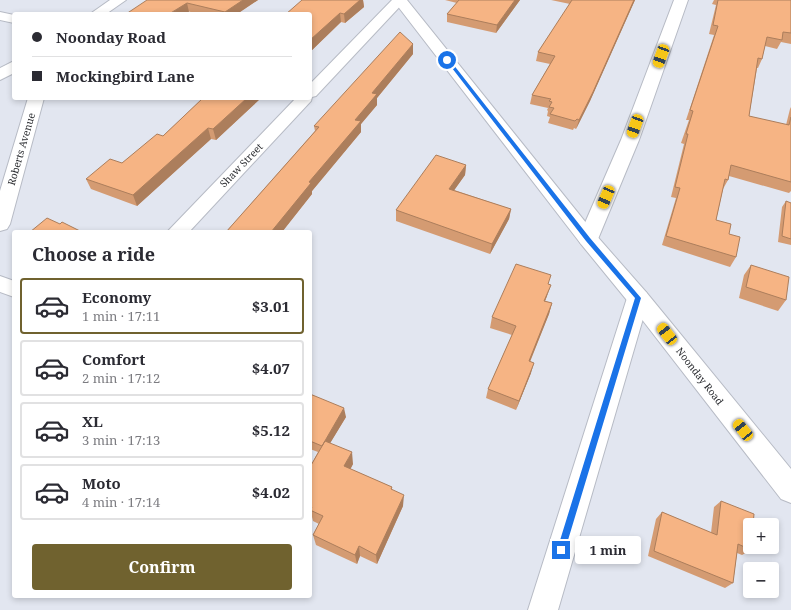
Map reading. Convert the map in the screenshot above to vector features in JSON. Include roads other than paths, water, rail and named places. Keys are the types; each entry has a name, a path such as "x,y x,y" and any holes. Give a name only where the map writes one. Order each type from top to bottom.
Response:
{"street":[{"path":"99,12 119,0"},
{"path":"312,91 400,0"},
{"name":"Noonday Road","path":"400,0 588,239 638,298 791,490"},
{"path":"588,239 630,140 681,0"},
{"path":"0,16 12,19"},
{"path":"0,75 12,67"},
{"name":"Roberts Avenue","path":"0,224 35,100"},
{"name":"Shaw Street","path":"179,230 303,100"},
{"path":"0,284 12,288"},
{"path":"543,610 638,298"}]}
